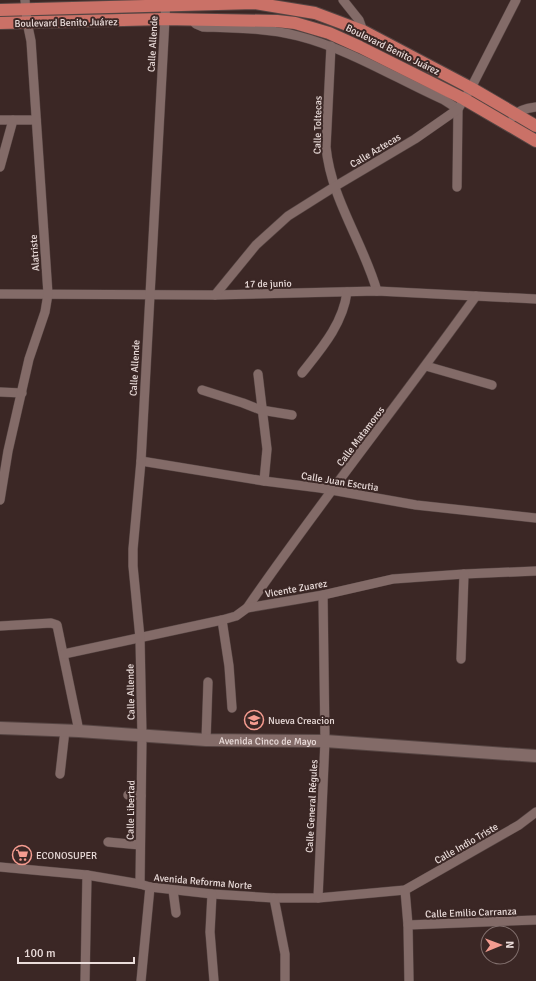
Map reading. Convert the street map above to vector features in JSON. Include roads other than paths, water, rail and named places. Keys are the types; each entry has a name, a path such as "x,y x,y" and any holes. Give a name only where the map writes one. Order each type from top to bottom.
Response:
{"main road":[{"name":"Boulevard Benito Juárez","path":"0,10 25,4 166,2 254,3 315,13 363,31 471,88 536,126"},
{"name":"Boulevard Benito Juárez","path":"0,23 164,19 277,21 295,24 329,33 360,47 461,104 507,125 536,141"}],"street":[{"path":"343,0 359,20 363,31"},
{"name":"Calle Aztecas","path":"215,295 262,240 288,216 415,139 461,104 471,88 516,0"},
{"name":"Calle Allende","path":"142,736 140,638 133,566 133,550 140,461 166,2"},
{"name":"Alatriste","path":"0,500 8,451 29,359 45,312 48,294 31,41 25,4"},
{"path":"192,20 196,24 203,27 268,30 297,36 331,46 444,100 461,104 457,188"},
{"name":"Calle Toltecas","path":"331,46 326,147 327,158 334,187 372,275 377,291"},
{"path":"507,125 515,114 526,108 536,107"},
{"path":"0,120 36,120"},
{"path":"0,167 13,120"},
{"name":"17 de junio","path":"0,294 215,295 377,291 536,299"},
{"path":"302,373 329,340 346,303 347,292"},
{"name":"Calle Matamoros","path":"247,608 285,553 426,366 476,296"},
{"path":"426,366 492,385"},
{"path":"258,374 261,410 267,449 264,481"},
{"path":"202,390 261,410 292,415"},
{"path":"0,392 22,392"},
{"name":"Calle Juan Escutia","path":"140,461 264,481 332,490 416,505 536,518"},
{"name":"Vicente Zuarez","path":"64,654 222,620 236,616 247,608 323,595 394,579 536,570"},
{"path":"461,658 464,574"},
{"name":"Calle General Régules","path":"318,898 325,741 323,595"},
{"path":"222,620 229,666 232,708"},
{"path":"0,626 52,622 57,625 79,731"},
{"path":"206,740 208,682"},
{"name":"Avenida Cinco de Mayo","path":"0,728 65,730 206,740 325,741 536,756"},
{"path":"60,774 65,730"},
{"name":"Calle Libertad","path":"140,884 142,736"},
{"path":"128,795 141,796"},
{"name":"Calle Indio Triste","path":"405,890 519,825 536,812"},
{"path":"108,842 140,845"},
{"name":"Avenida Reforma Norte","path":"0,867 87,875 173,890 274,898 318,898 405,890"},
{"path":"85,981 87,875"},
{"path":"142,981 150,887"},
{"path":"173,890 176,913"},
{"path":"405,890 408,925 409,981"},
{"path":"212,894 210,932 214,981"},
{"path":"274,898 284,954 285,981"},
{"name":"Calle Emilio Carranza","path":"408,925 536,920"}],"place":[{"name":"Nueva Creacion","path":"254,720"},
{"name":"ECONOSUPER","path":"22,855"}]}
